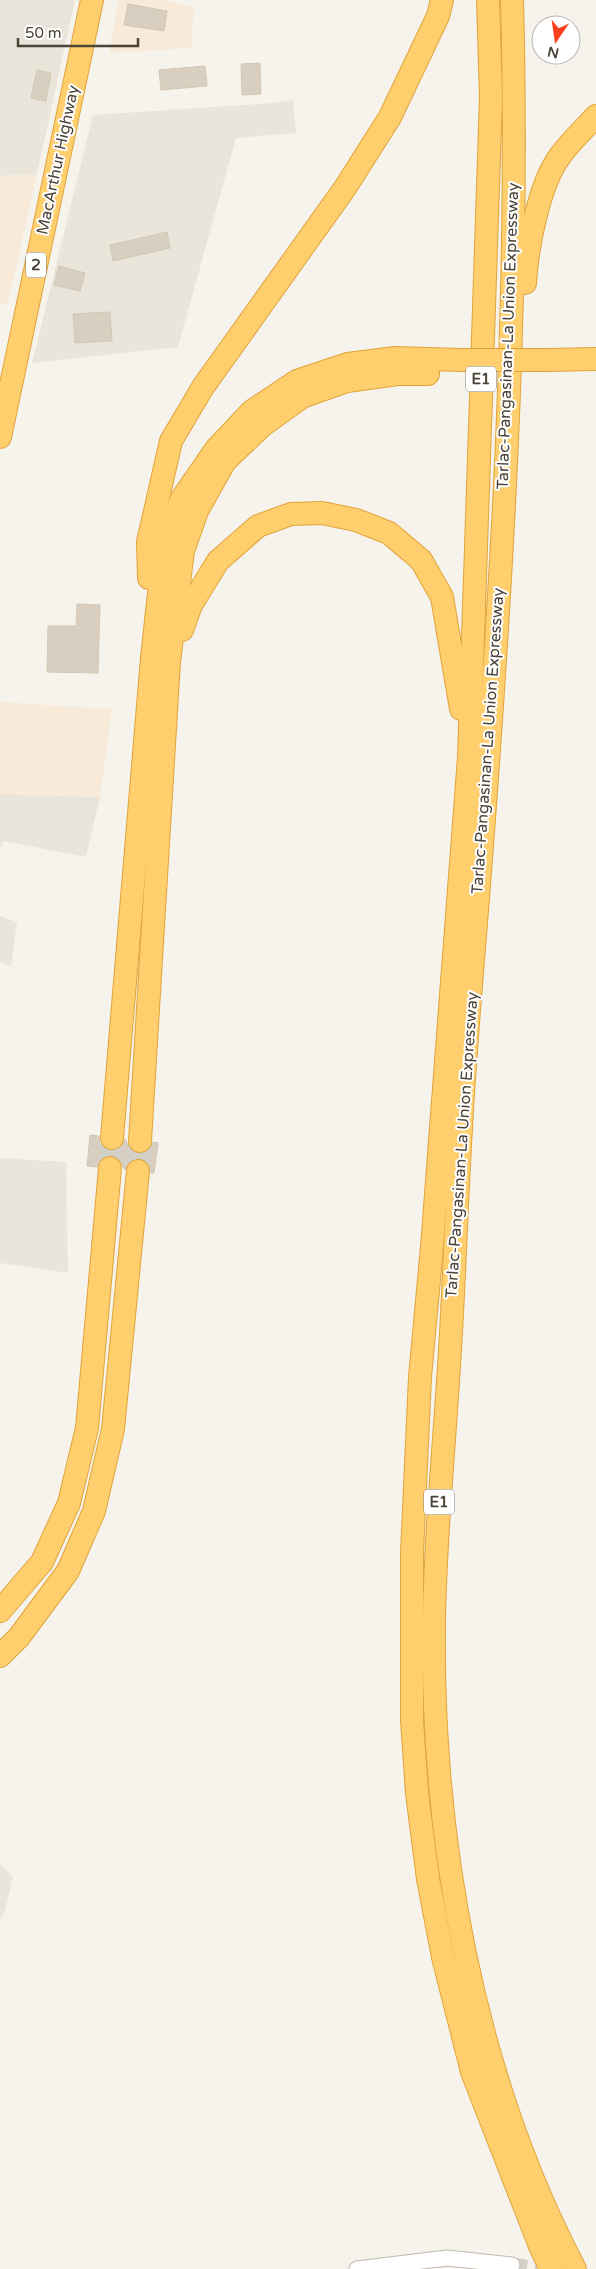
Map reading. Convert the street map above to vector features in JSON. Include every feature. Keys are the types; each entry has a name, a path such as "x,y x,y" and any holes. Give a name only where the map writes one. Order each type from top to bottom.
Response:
{"highway":[{"name":"MacArthur Highway","path":"0,437 92,0"},
{"path":"140,1141 161,660 148,542 172,441 204,386 346,188 390,117 438,16 442,0"},
{"name":"Tarlac-Pangasinan-La Union Expressway","path":"488,0 491,97 469,757 432,1247 420,1377 412,1554 411,1640 417,1793 428,1879 443,1958 472,2072 550,2244 575,2269"},
{"name":"Tarlac-Pangasinan-La Union Expressway","path":"512,0 514,97 510,367 490,744 461,1122 448,1379 435,1551 434,1629 436,1722 450,1873 465,1954 492,2060 531,2177 550,2244 551,2269"},
{"path":"510,367 524,310 527,256 544,188 559,157 596,116"},
{"path":"548,367 596,359"},
{"path":"112,1138 161,660 183,551 197,511 225,461 262,426 302,397 355,380 461,367 548,367 596,374"},
{"path":"161,660 218,561 258,526 291,514 322,513 356,520 390,533 420,560 442,597 469,757"},
{"path":"0,1611 42,1562 69,1503 87,1428 110,1168"},
{"path":"0,1656 19,1637 68,1571 94,1511 113,1429 138,1172"}],"street":[{"path":"420,1377 448,1379"},
{"path":"357,2269 447,2258 512,2266"}],"shaded area":[{"path":"0,0 75,0 37,174 0,176"},
{"path":"119,0 165,0 194,8 191,48 109,53"},
{"path":"293,100 296,133 236,138 178,347 32,363 93,115"},
{"path":"37,174 8,303 0,304 0,176"},
{"path":"0,702 112,709 100,797 0,794"},
{"path":"0,794 100,797 86,857 3,841 0,849"},
{"path":"0,916 17,922 11,966 0,962"},
{"path":"0,1158 66,1162 68,1273 0,1263"},
{"path":"0,1864 13,1877 5,1911 0,1920"}],"building":[{"path":"128,4 167,11 164,31 124,25"},
{"path":"260,63 261,94 242,95 241,64"},
{"path":"205,66 207,86 161,90 159,70"},
{"path":"37,70 51,73 46,101 31,98"},
{"path":"167,232 170,248 113,261 110,245"},
{"path":"59,266 85,273 80,291 54,285"},
{"path":"110,312 112,341 75,343 73,314"},
{"path":"77,604 100,605 98,673 47,672 48,626 76,626"},
{"path":"90,1135 99,1136 100,1144 110,1151 118,1150 125,1139 132,1152 139,1154 146,1152 153,1142 158,1143 154,1173 151,1173 150,1166 146,1161 140,1158 132,1159 125,1170 118,1158 112,1155 104,1156 97,1167 87,1166"}],"tunnel":[{"path":"110,1168 112,1138"},
{"path":"138,1171 140,1141"},
{"path":"512,2265 537,2269"}]}
